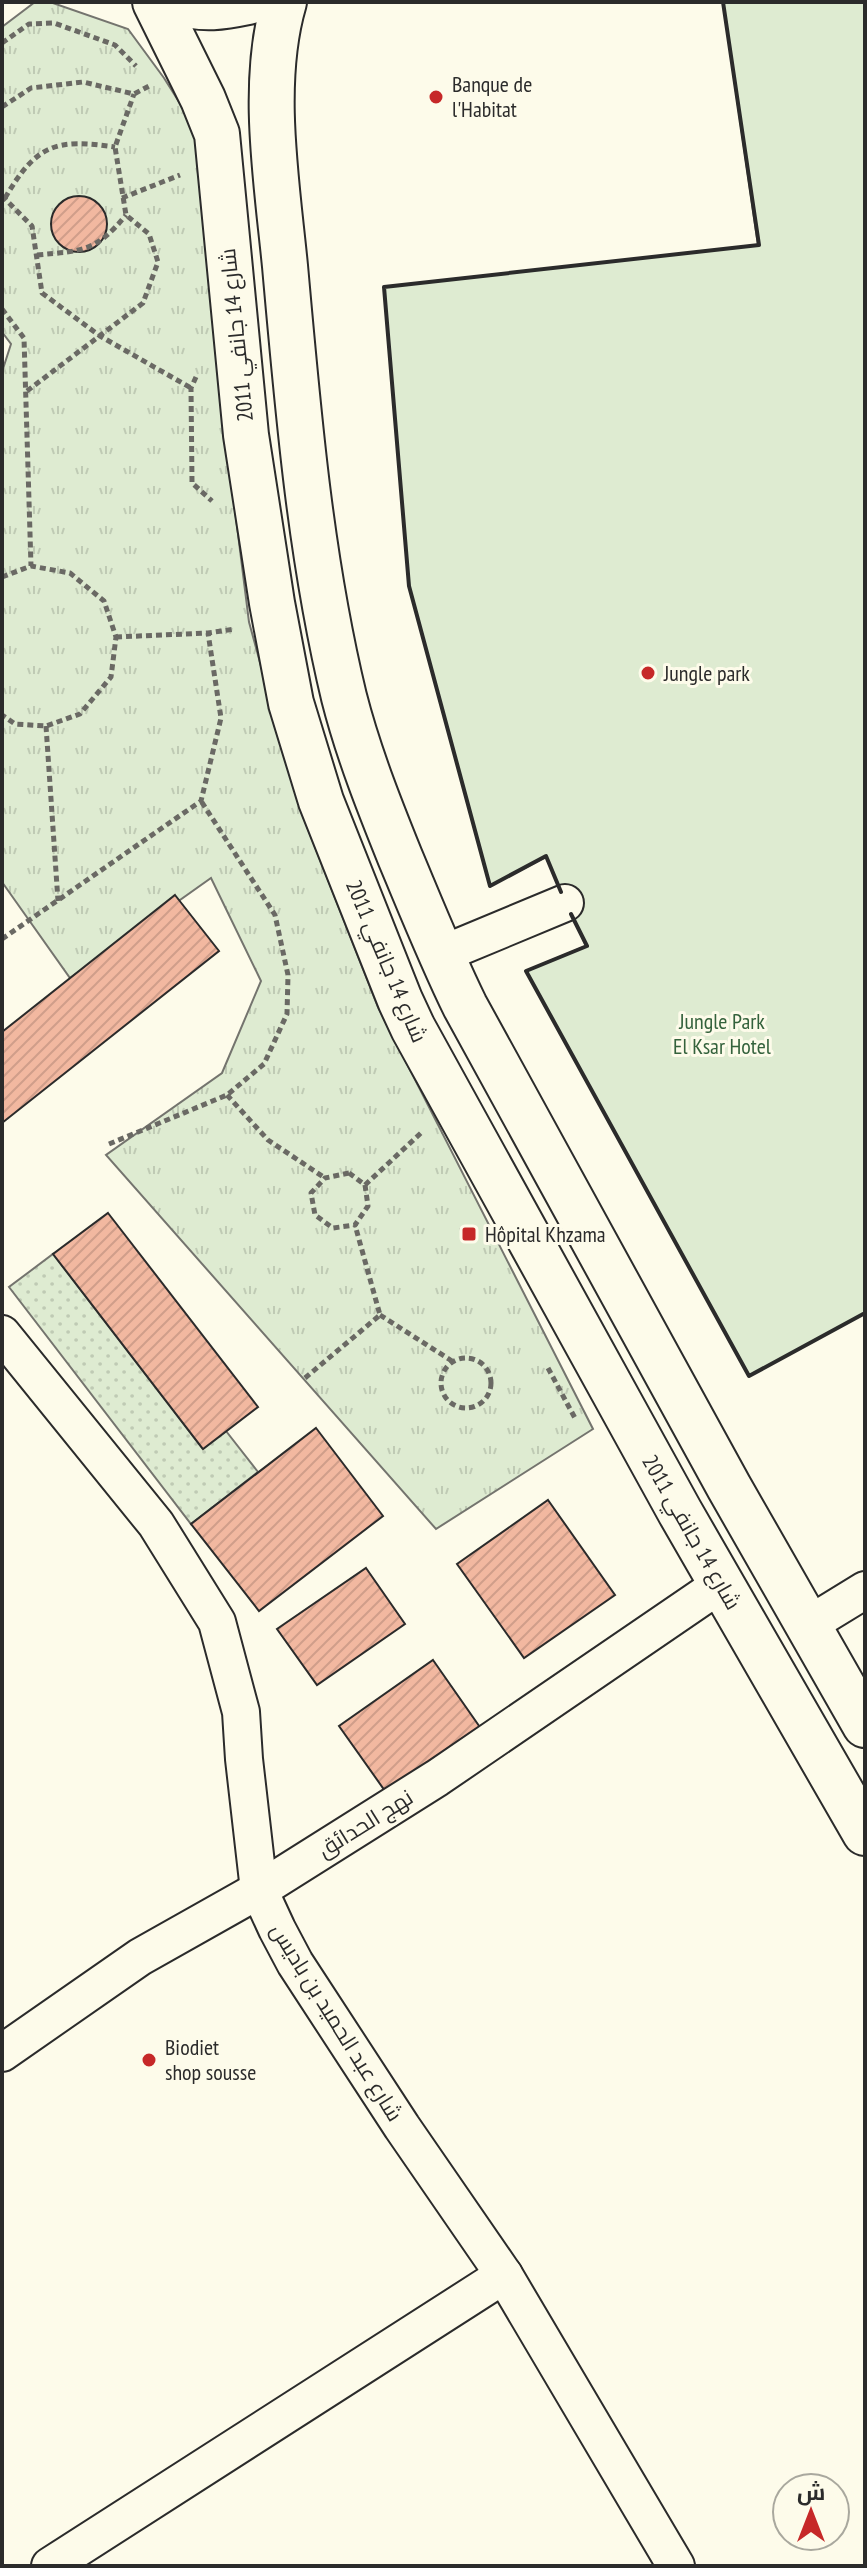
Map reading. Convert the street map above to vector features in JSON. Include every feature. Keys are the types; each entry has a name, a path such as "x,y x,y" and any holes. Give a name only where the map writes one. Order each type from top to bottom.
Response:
{"main road":[{"name":"شارع 14 جانفي 2011","path":"155,2 217,134 246,435 272,603 291,703 321,801 413,1028 721,1584 865,1833"},
{"path":"179,2 219,9 248,2"},
{"path":"284,2 275,48 272,127 299,423 323,598 345,699 374,792 440,955 465,1006 729,1487 865,1725"}],"street":[{"path":"440,955 565,903"},
{"name":"شارع عبد الحميد بن باديس","path":"2,1334 156,1524 217,1622 241,1712 259,1890 295,1963 504,2275 676,2566"},
{"name":"نهج الحدائق","path":"2,2053 140,1957 259,1890 437,1778 721,1584"},
{"path":"808,1625 865,1590"},
{"path":"50,2566 504,2275"}],"path":[{"path":"2,43 29,24 54,23 115,45 153,83 134,94 115,147 126,215 149,234 158,262 143,303 27,391"},
{"path":"2,107 31,88 83,82 134,94"},
{"path":"115,147 85,143 50,147 23,168 4,197 32,226 42,293 100,336 191,388"},
{"path":"122,198 192,170"},
{"path":"37,255 92,248 111,233 126,215"},
{"path":"2,309 24,338 31,566"},
{"path":"2,577 31,566 70,573 104,601 116,637 111,677 80,714 46,726 15,724 2,715"},
{"path":"2,939 201,801 221,718 208,633 116,637"},
{"path":"46,726 58,901"},
{"path":"109,1144 227,1095 264,1064 287,1014 288,975 275,915 201,801"},
{"path":"227,1095 268,1140 325,1178"},
{"path":"365,1185 422,1132"},
{"path":"349,1173 365,1185 368,1206 355,1225 333,1228 315,1215 311,1193 325,1178 349,1173"},
{"path":"355,1225 380,1315 452,1361 472,1358 488,1369 492,1389 480,1405 460,1409 444,1397 441,1378 452,1361"},
{"path":"305,1378 380,1315"}],"green space":[{"path":"35,2 50,2 128,29 203,140 234,502 249,622 300,809 378,1007 593,1429 436,1529 106,1155 222,1073 261,981 211,878 70,978 2,882 2,372 11,344 2,332 2,27"},
{"name":"Jungle park","path":"723,2 865,2 865,1313 749,1376 526,971 586,946 546,857 490,886 409,586 384,287 758,245"},
{"path":"53,1254 202,1448 226,1431 258,1472 191,1524 9,1287"}],"building":[{"path":"79,196 99,204 107,224 99,244 79,252 59,244 51,224 59,204"},
{"path":"175,895 219,951 2,1123 2,1032"},
{"path":"108,1213 258,1407 203,1449 53,1254"},
{"path":"316,1428 383,1516 259,1611 191,1524"},
{"path":"548,1500 615,1595 524,1658 457,1564"},
{"path":"366,1568 405,1624 317,1685 277,1629"},
{"path":"433,1660 484,1733 390,1798 339,1726"}],"wall":[{"path":"561,892 546,856 490,886 409,586 384,287 759,245 723,2"},
{"path":"571,914 587,946 526,971 749,1376 865,1313"}],"place":[{"name":"Banque de l'Habitat","path":"436,97"},
{"name":"Jungle park","path":"648,673"},
{"name":"Hôpital Khzama","path":"469,1234"},
{"name":"Biodiet shop sousse","path":"149,2060"}],"park label":[{"name":"Jungle Park El Ksar Hotel","path":"722,1034"}]}
